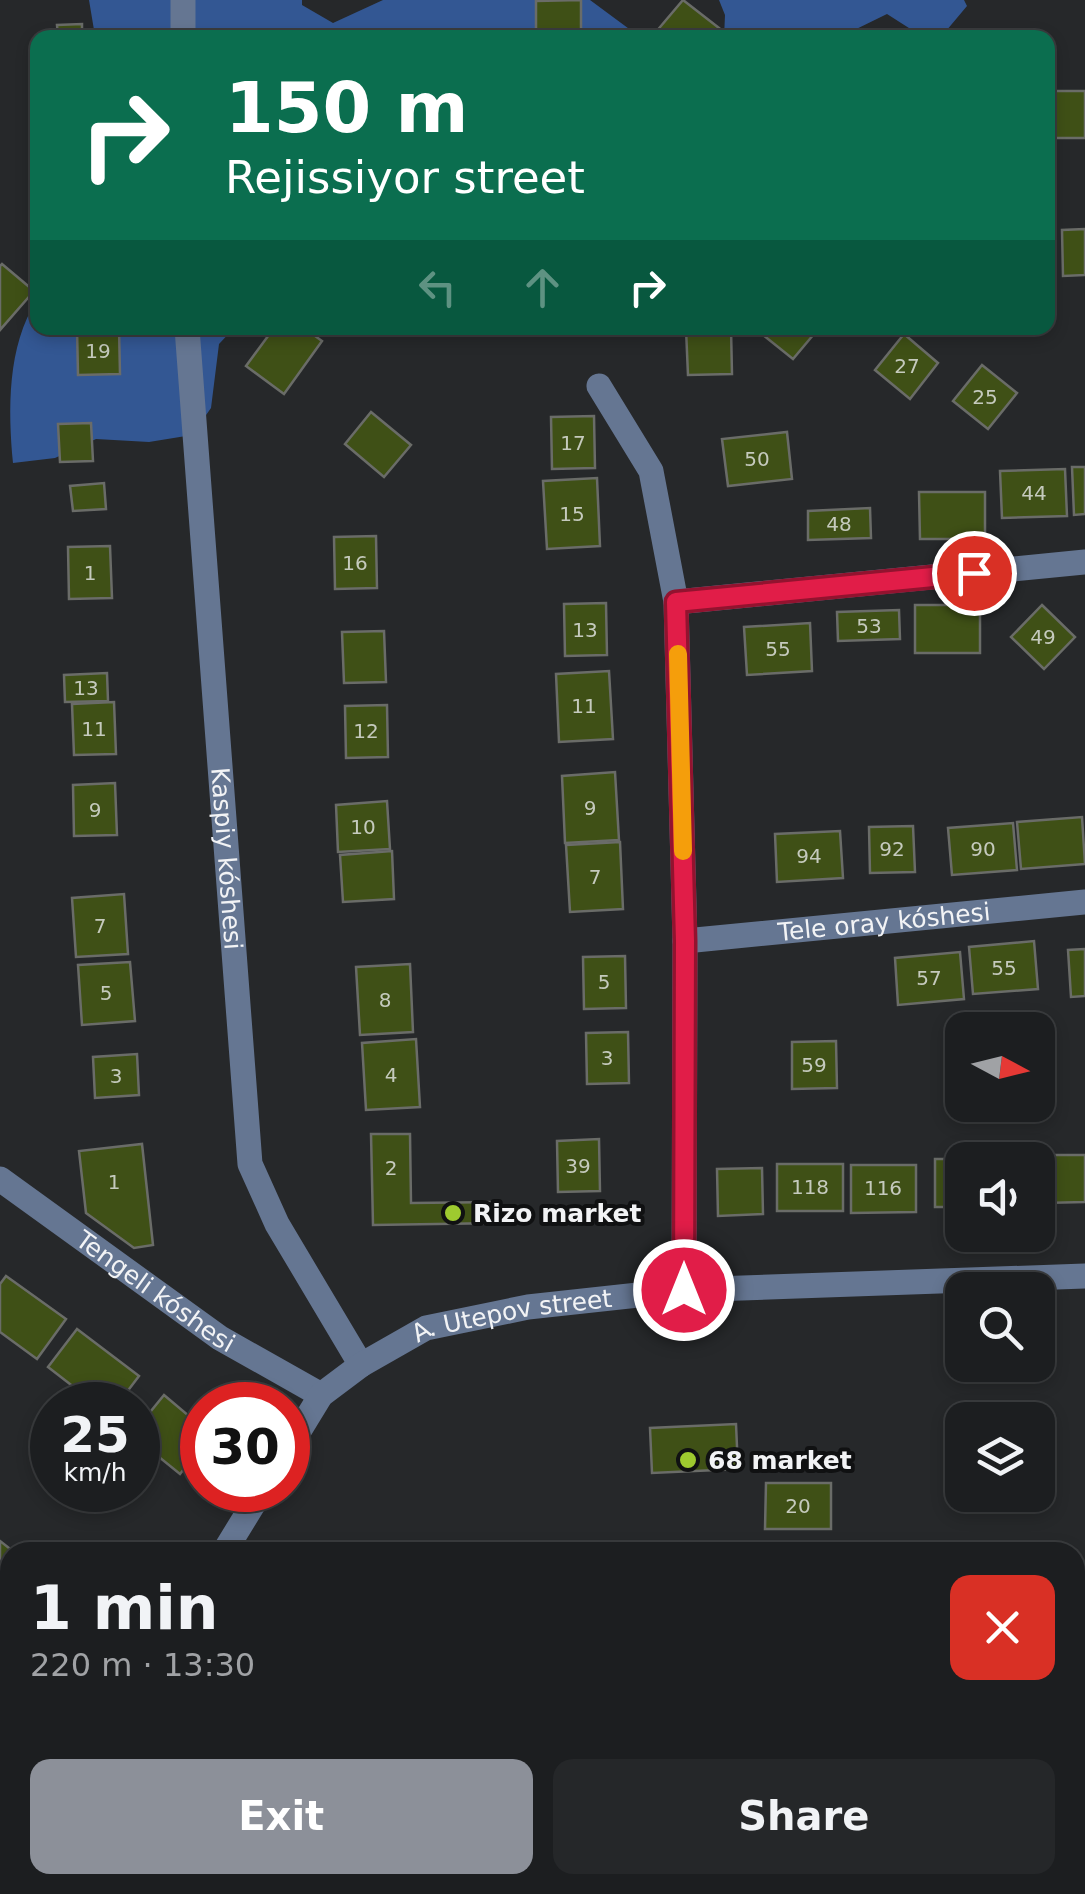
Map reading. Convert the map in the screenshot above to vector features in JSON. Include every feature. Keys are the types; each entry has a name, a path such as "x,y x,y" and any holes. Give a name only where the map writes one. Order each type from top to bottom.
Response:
{"street":[{"path":"183,0 183,30"},
{"name":"Kaspiy kóshesi","path":"188,335 250,1164 277,1224 361,1365"},
{"path":"599,386 652,471 676,602 685,941 684,1290"},
{"path":"676,602 1085,562"},
{"name":"Tele oray kóshesi","path":"685,941 1085,902"},
{"name":"Tengeli kóshesi","path":"0,1179 220,1338 320,1395"},
{"name":"A. Utepov street","path":"310,1412 320,1395 361,1365 426,1328 528,1308 684,1290 1085,1276"},
{"path":"230,1542 249,1512"}],"shaded area":[{"path":"89,0 302,0 302,5 333,23 383,0 590,0 631,30 94,30"},
{"path":"719,0 964,0 967,6 947,30 912,30 887,14 854,30 724,30 725,15"},
{"path":"30,313 30,335 227,335 219,344 211,408 192,435 149,442 96,439 55,458 13,463 12,379"}],"building":[{"path":"581,0 581,30 536,30 536,1"},
{"path":"683,0 719,28 717,30 658,30"},
{"path":"82,24 82,30 57,30 57,25"},
{"path":"1055,91 1085,91 1085,138 1055,138"},
{"path":"1085,229 1085,275 1063,276 1062,230"},
{"path":"0,266 30,288 30,296 0,330"},
{"path":"77,335 119,335 120,374 78,375"},
{"path":"269,335 314,335 322,341 284,394 246,366"},
{"path":"686,335 731,335 732,374 688,375"},
{"path":"763,335 813,335 793,359"},
{"path":"903,335 938,363 910,399 875,370"},
{"path":"982,365 1017,393 988,429 953,401"},
{"path":"371,412 411,445 384,477 345,444"},
{"path":"594,416 595,468 552,469 551,417"},
{"path":"91,423 93,461 60,462 58,424"},
{"path":"787,432 792,479 728,486 722,439"},
{"path":"1072,467 1085,467 1085,514 1074,515"},
{"path":"1065,469 1067,516 1002,518 1000,471"},
{"path":"597,478 600,546 547,549 543,481"},
{"path":"104,483 106,509 73,511 70,486"},
{"path":"919,492 985,492 985,539 920,539"},
{"path":"870,508 871,538 808,540 808,511"},
{"path":"376,536 377,588 335,589 334,537"},
{"path":"110,546 112,598 69,599 68,547"},
{"path":"606,603 607,655 565,656 564,604"},
{"path":"915,605 980,605 980,653 915,653"},
{"path":"1042,605 1075,637 1044,669 1011,637"},
{"path":"899,610 900,639 838,641 837,612"},
{"path":"810,623 812,671 747,675 744,627"},
{"path":"384,631 386,682 344,683 342,632"},
{"path":"609,671 613,739 559,742 556,674"},
{"path":"107,673 108,701 65,702 64,675"},
{"path":"114,702 116,754 74,755 72,704"},
{"path":"387,705 388,757 346,758 345,706"},
{"path":"615,772 619,840 565,843 562,776"},
{"path":"115,783 117,835 74,836 73,785"},
{"path":"387,801 390,849 338,852 336,805"},
{"path":"1082,817 1085,864 1021,869 1017,822"},
{"path":"1013,823 1017,870 952,875 948,828"},
{"path":"913,826 915,872 870,873 869,827"},
{"path":"840,831 843,878 777,882 775,834"},
{"path":"620,842 623,909 570,912 566,845"},
{"path":"392,851 394,899 343,902 340,855"},
{"path":"124,894 128,954 76,957 72,898"},
{"path":"1034,941 1038,989 973,994 969,947"},
{"path":"1085,949 1085,996 1071,997 1068,950"},
{"path":"960,952 964,999 898,1005 895,958"},
{"path":"625,956 626,1008 584,1009 583,957"},
{"path":"130,962 135,1021 82,1025 78,965"},
{"path":"410,964 413,1032 360,1035 356,967"},
{"path":"628,1032 629,1083 587,1084 586,1033"},
{"path":"416,1039 420,1107 366,1110 362,1043"},
{"path":"836,1041 837,1088 792,1089 792,1042"},
{"path":"137,1054 139,1095 95,1098 93,1057"},
{"path":"371,1134 410,1134 411,1203 500,1202 500,1223 373,1225"},
{"path":"599,1139 600,1191 558,1192 557,1141"},
{"path":"142,1144 153,1245 134,1248 86,1213 79,1151"},
{"path":"1055,1155 1085,1155 1085,1202 1055,1203"},
{"path":"935,1159 945,1159 945,1207 935,1207"},
{"path":"777,1164 843,1164 843,1211 777,1211"},
{"path":"851,1165 916,1165 916,1212 851,1213"},
{"path":"762,1168 763,1214 718,1216 717,1169"},
{"path":"6,1276 66,1319 37,1359 0,1332 0,1284"},
{"path":"77,1329 139,1376 134,1382 67,1382 48,1367"},
{"path":"164,1395 180,1408 180,1474 160,1458 160,1400"},
{"path":"736,1424 738,1469 652,1473 650,1428"},
{"path":"766,1483 831,1483 831,1529 765,1529"}],"slow traffic":[{"path":"678,654 683,851"}],"place":[{"name":"Rizo market","path":"453,1213"},
{"name":"68 market","path":"688,1460"}],"route":[{"path":"684,1290 685,941 676,602 974,573"}]}
